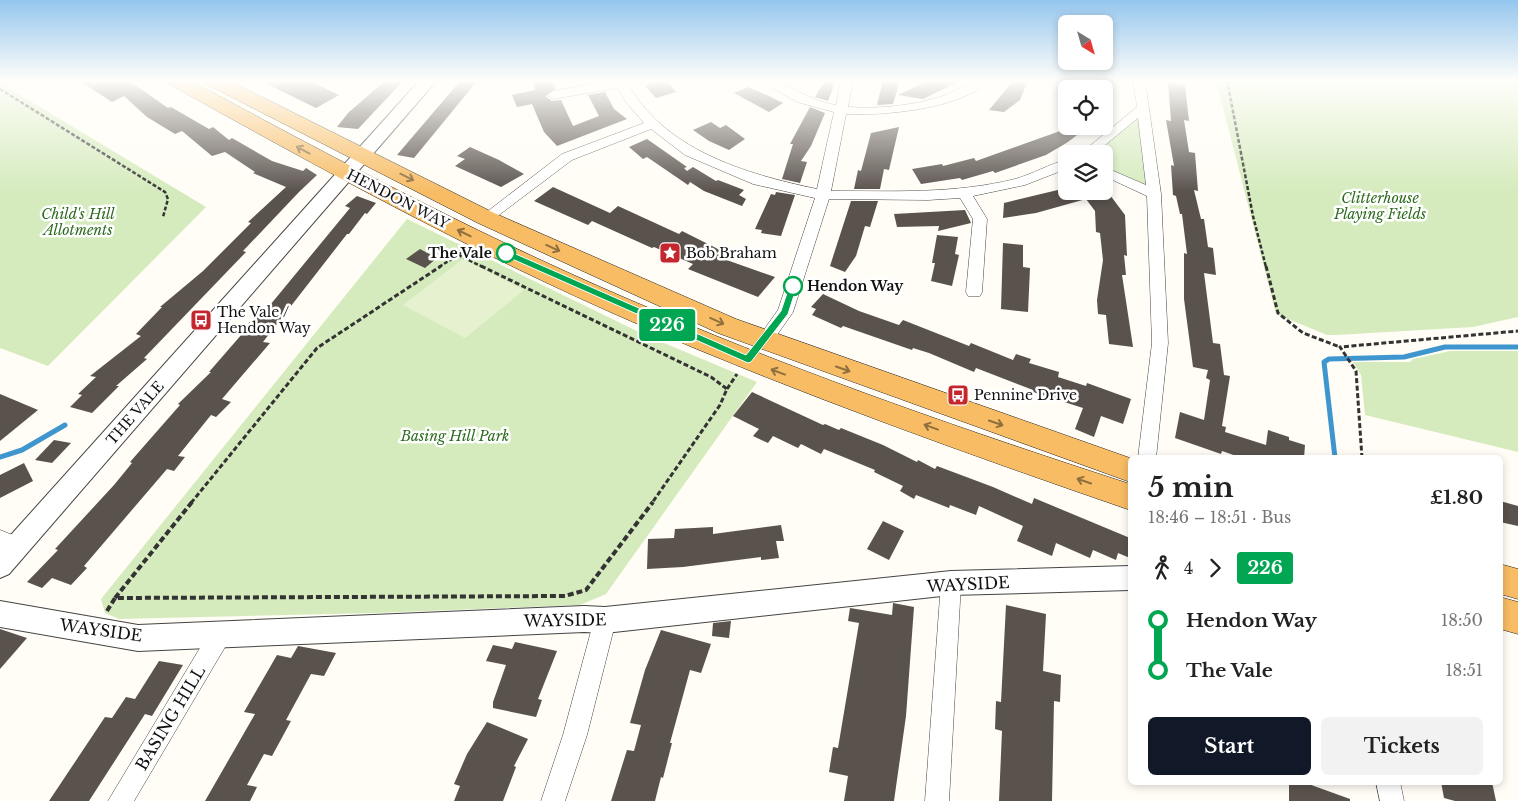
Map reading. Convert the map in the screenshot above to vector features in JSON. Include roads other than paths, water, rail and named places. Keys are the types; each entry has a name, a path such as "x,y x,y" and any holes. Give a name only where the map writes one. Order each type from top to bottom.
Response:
{"highway":[{"name":"HENDON WAY","path":"245,117 347,172 517,258 751,357 1128,496"},
{"name":"HENDON WAY","path":"289,117 363,154 751,357 1128,469"},
{"path":"1503,580 1518,584"},
{"path":"1503,613 1518,618"}],"street":[{"name":"THE VALE","path":"0,566 9,542 396,117"},
{"path":"646,117 676,143 698,156 758,181 823,195 928,196 964,193 1020,182 1058,167"},
{"path":"751,357 785,312 823,195 837,117"},
{"path":"1097,145 1131,117"},
{"path":"1144,117 1154,194 1160,343 1147,455"},
{"path":"486,218 567,157 652,124"},
{"path":"1113,175 1154,194"},
{"path":"964,193 980,218 974,292"},
{"name":"WAYSIDE","path":"0,614 138,638 584,619 605,620 951,583 1128,578"},
{"path":"938,801 951,583"},
{"path":"553,801 575,735 605,620"},
{"name":"BASING HILL","path":"120,801 220,635"},
{"path":"1389,785 1392,801"}],"waterway":[{"path":"1335,455 1324,362 1329,359 1404,357 1445,347 1518,347"},
{"path":"0,457 22,450 65,425"}],"place":[{"name":"The Vale","path":"506,253"},
{"name":"Bob Braham","path":"670,253"},
{"name":"Hendon Way","path":"793,286"},
{"name":"The Vale / Hendon Way","path":"201,320"},
{"name":"Pennine Drive","path":"958,395"}],"park label":[{"name":"Clitterhouse Playing Fields","path":"1380,206"},
{"name":"Child's Hill Allotments","path":"78,222"},
{"name":"Basing Hill Park","path":"455,436"}]}
